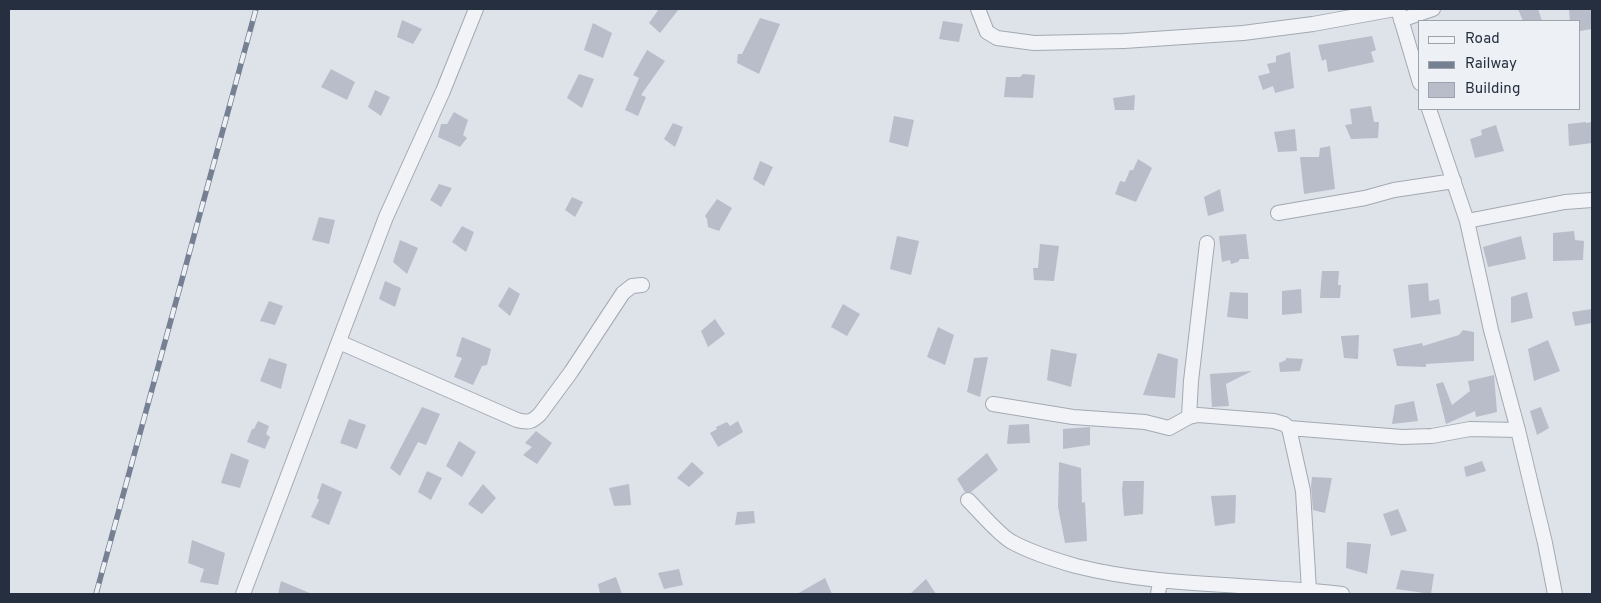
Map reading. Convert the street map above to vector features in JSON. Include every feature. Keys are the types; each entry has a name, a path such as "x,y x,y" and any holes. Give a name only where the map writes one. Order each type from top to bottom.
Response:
{"street":[{"path":"243,594 386,217 443,91 476,9"},
{"path":"978,9 987,32 997,38 1034,42 1124,41 1243,33 1433,9"},
{"path":"1398,12 1418,76"},
{"path":"1429,110 1467,221 1491,330 1518,430 1545,543 1555,594"},
{"path":"1278,213 1366,198 1394,190 1454,181"},
{"path":"1467,221 1565,202 1592,200"},
{"path":"1189,417 1206,243"},
{"path":"339,342 409,374 527,423 534,420 571,372 623,293 632,286 642,285"},
{"path":"993,404 1073,416 1145,422 1168,428 1189,417 1198,415 1274,421 1284,424 1289,428 1402,437 1432,436 1470,429 1518,430"},
{"path":"1289,428 1303,491 1308,590"},
{"path":"968,500 1010,542 1059,561 1159,587 1308,590 1342,594"}],"building":[{"path":"659,9 679,9 660,33 649,23"},
{"path":"1518,9 1538,9 1542,20 1523,20"},
{"path":"1569,9 1591,9 1592,29 1581,31 1581,20 1570,20"},
{"path":"760,18 780,24 759,74 737,63 738,54 742,54"},
{"path":"402,20 422,29 413,44 397,37"},
{"path":"943,21 963,24 959,42 939,39"},
{"path":"593,23 612,33 603,58 584,50"},
{"path":"1372,36 1376,50 1371,52 1374,62 1328,72 1326,59 1322,61 1318,45"},
{"path":"647,50 665,61 641,95 646,97 638,116 625,110 639,78 633,75"},
{"path":"1290,52 1294,88 1275,93 1273,86 1263,90 1258,76 1270,73 1267,64 1276,62 1276,56"},
{"path":"331,69 355,82 347,100 321,87"},
{"path":"579,74 594,79 582,108 567,98"},
{"path":"1023,74 1035,75 1033,98 1004,97 1006,77 1020,77"},
{"path":"375,90 390,97 381,116 368,107"},
{"path":"1135,95 1134,110 1115,110 1113,98"},
{"path":"1371,106 1374,122 1379,122 1378,138 1351,139 1345,125 1352,124 1350,109"},
{"path":"454,112 468,120 463,135 467,138 460,147 438,137 441,124 447,124"},
{"path":"894,116 914,120 908,147 889,142"},
{"path":"1592,122 1592,143 1569,146 1568,124"},
{"path":"673,123 683,127 675,147 664,139"},
{"path":"1496,125 1504,151 1475,158 1470,139 1482,135 1481,130"},
{"path":"1295,129 1297,151 1278,152 1274,132"},
{"path":"1330,146 1335,189 1304,194 1300,157 1319,157 1320,148"},
{"path":"1138,159 1152,168 1136,202 1115,194 1120,181 1125,182 1130,170 1133,170"},
{"path":"760,161 773,167 764,186 753,179"},
{"path":"439,184 452,188 441,207 430,200"},
{"path":"1220,189 1224,211 1208,216 1204,197"},
{"path":"572,197 583,202 575,217 565,210"},
{"path":"717,199 732,208 719,231 708,227 705,216"},
{"path":"319,217 335,220 329,244 312,240"},
{"path":"462,226 474,232 466,252 452,242"},
{"path":"1574,231 1575,240 1584,241 1583,260 1553,261 1553,233"},
{"path":"1246,234 1249,259 1240,259 1238,262 1231,264 1230,260 1222,262 1219,236"},
{"path":"897,236 919,241 911,275 890,269"},
{"path":"1521,236 1526,259 1488,267 1483,247"},
{"path":"400,240 418,248 407,274 393,262"},
{"path":"1040,244 1059,246 1054,281 1034,280 1033,268 1038,268"},
{"path":"1322,271 1339,271 1338,285 1341,285 1340,298 1320,298"},
{"path":"385,281 401,288 395,307 379,299"},
{"path":"1428,283 1429,301 1439,299 1441,314 1411,318 1408,285"},
{"path":"509,287 520,294 510,316 498,306"},
{"path":"1301,289 1302,313 1282,315 1282,291"},
{"path":"1230,292 1248,293 1248,319 1227,317"},
{"path":"1527,292 1533,318 1511,323 1511,297"},
{"path":"269,301 283,306 275,325 260,321"},
{"path":"843,304 860,314 847,336 831,327"},
{"path":"1592,309 1592,323 1575,326 1572,312"},
{"path":"715,319 725,334 708,347 701,331"},
{"path":"938,327 954,335 945,365 927,357"},
{"path":"1463,330 1474,332 1474,361 1426,364 1426,367 1397,366 1393,349 1422,343 1423,346 1459,335"},
{"path":"1359,335 1358,359 1344,358 1341,336"},
{"path":"462,337 491,349 487,365 482,366 473,385 454,377 462,358 456,356"},
{"path":"1548,340 1560,371 1534,381 1528,349"},
{"path":"1051,349 1077,354 1071,387 1047,380"},
{"path":"1158,353 1178,359 1175,398 1143,395"},
{"path":"988,357 980,397 967,392 974,358"},
{"path":"269,358 287,364 281,389 260,381"},
{"path":"1286,358 1303,359 1300,371 1280,372 1279,363 1286,360"},
{"path":"1252,371 1226,384 1229,406 1212,407 1210,374"},
{"path":"1494,375 1497,412 1476,417 1475,411 1446,424 1436,384 1443,382 1452,405 1470,391 1468,381"},
{"path":"1414,401 1418,421 1392,424 1395,405"},
{"path":"422,407 440,414 426,445 418,442 400,476 390,468"},
{"path":"1541,407 1549,428 1537,435 1530,411"},
{"path":"349,419 366,425 357,449 340,443"},
{"path":"258,421 269,426 266,434 270,437 265,449 247,442 252,429 254,429"},
{"path":"738,421 743,432 718,447 710,433 717,429 716,427 727,422 730,426"},
{"path":"1029,424 1030,443 1007,444 1009,425"},
{"path":"1090,427 1090,445 1063,449 1063,429"},
{"path":"536,431 552,443 537,464 523,455 532,447 525,443"},
{"path":"459,441 476,452 462,477 446,466"},
{"path":"231,453 249,460 240,488 221,483"},
{"path":"987,453 998,470 971,492 965,492 957,479"},
{"path":"1482,461 1486,471 1466,477 1464,467"},
{"path":"692,462 704,473 689,487 677,478"},
{"path":"1059,462 1081,468 1082,503 1085,502 1087,541 1065,543 1058,507"},
{"path":"427,471 442,478 431,500 418,492"},
{"path":"1312,477 1332,478 1325,513 1313,510"},
{"path":"1123,481 1144,481 1143,514 1124,516"},
{"path":"322,483 342,492 329,525 311,517 319,500 317,498"},
{"path":"483,484 496,498 482,514 468,504"},
{"path":"629,484 631,505 614,506 609,488"},
{"path":"1236,495 1235,523 1215,526 1211,496"},
{"path":"1398,509 1407,531 1391,536 1383,514"},
{"path":"754,511 755,523 735,525 737,512"},
{"path":"192,540 225,553 218,585 200,582 204,569 188,563"},
{"path":"1347,542 1371,544 1367,574 1346,568"},
{"path":"679,569 683,585 664,589 658,573"},
{"path":"1401,570 1434,574 1431,594 1396,589"},
{"path":"616,577 622,594 600,594 598,584"},
{"path":"825,578 832,594 797,594"},
{"path":"926,579 936,594 910,594"},
{"path":"281,581 312,594 278,594"}],"railway":[{"path":"96,594 256,9"}]}
